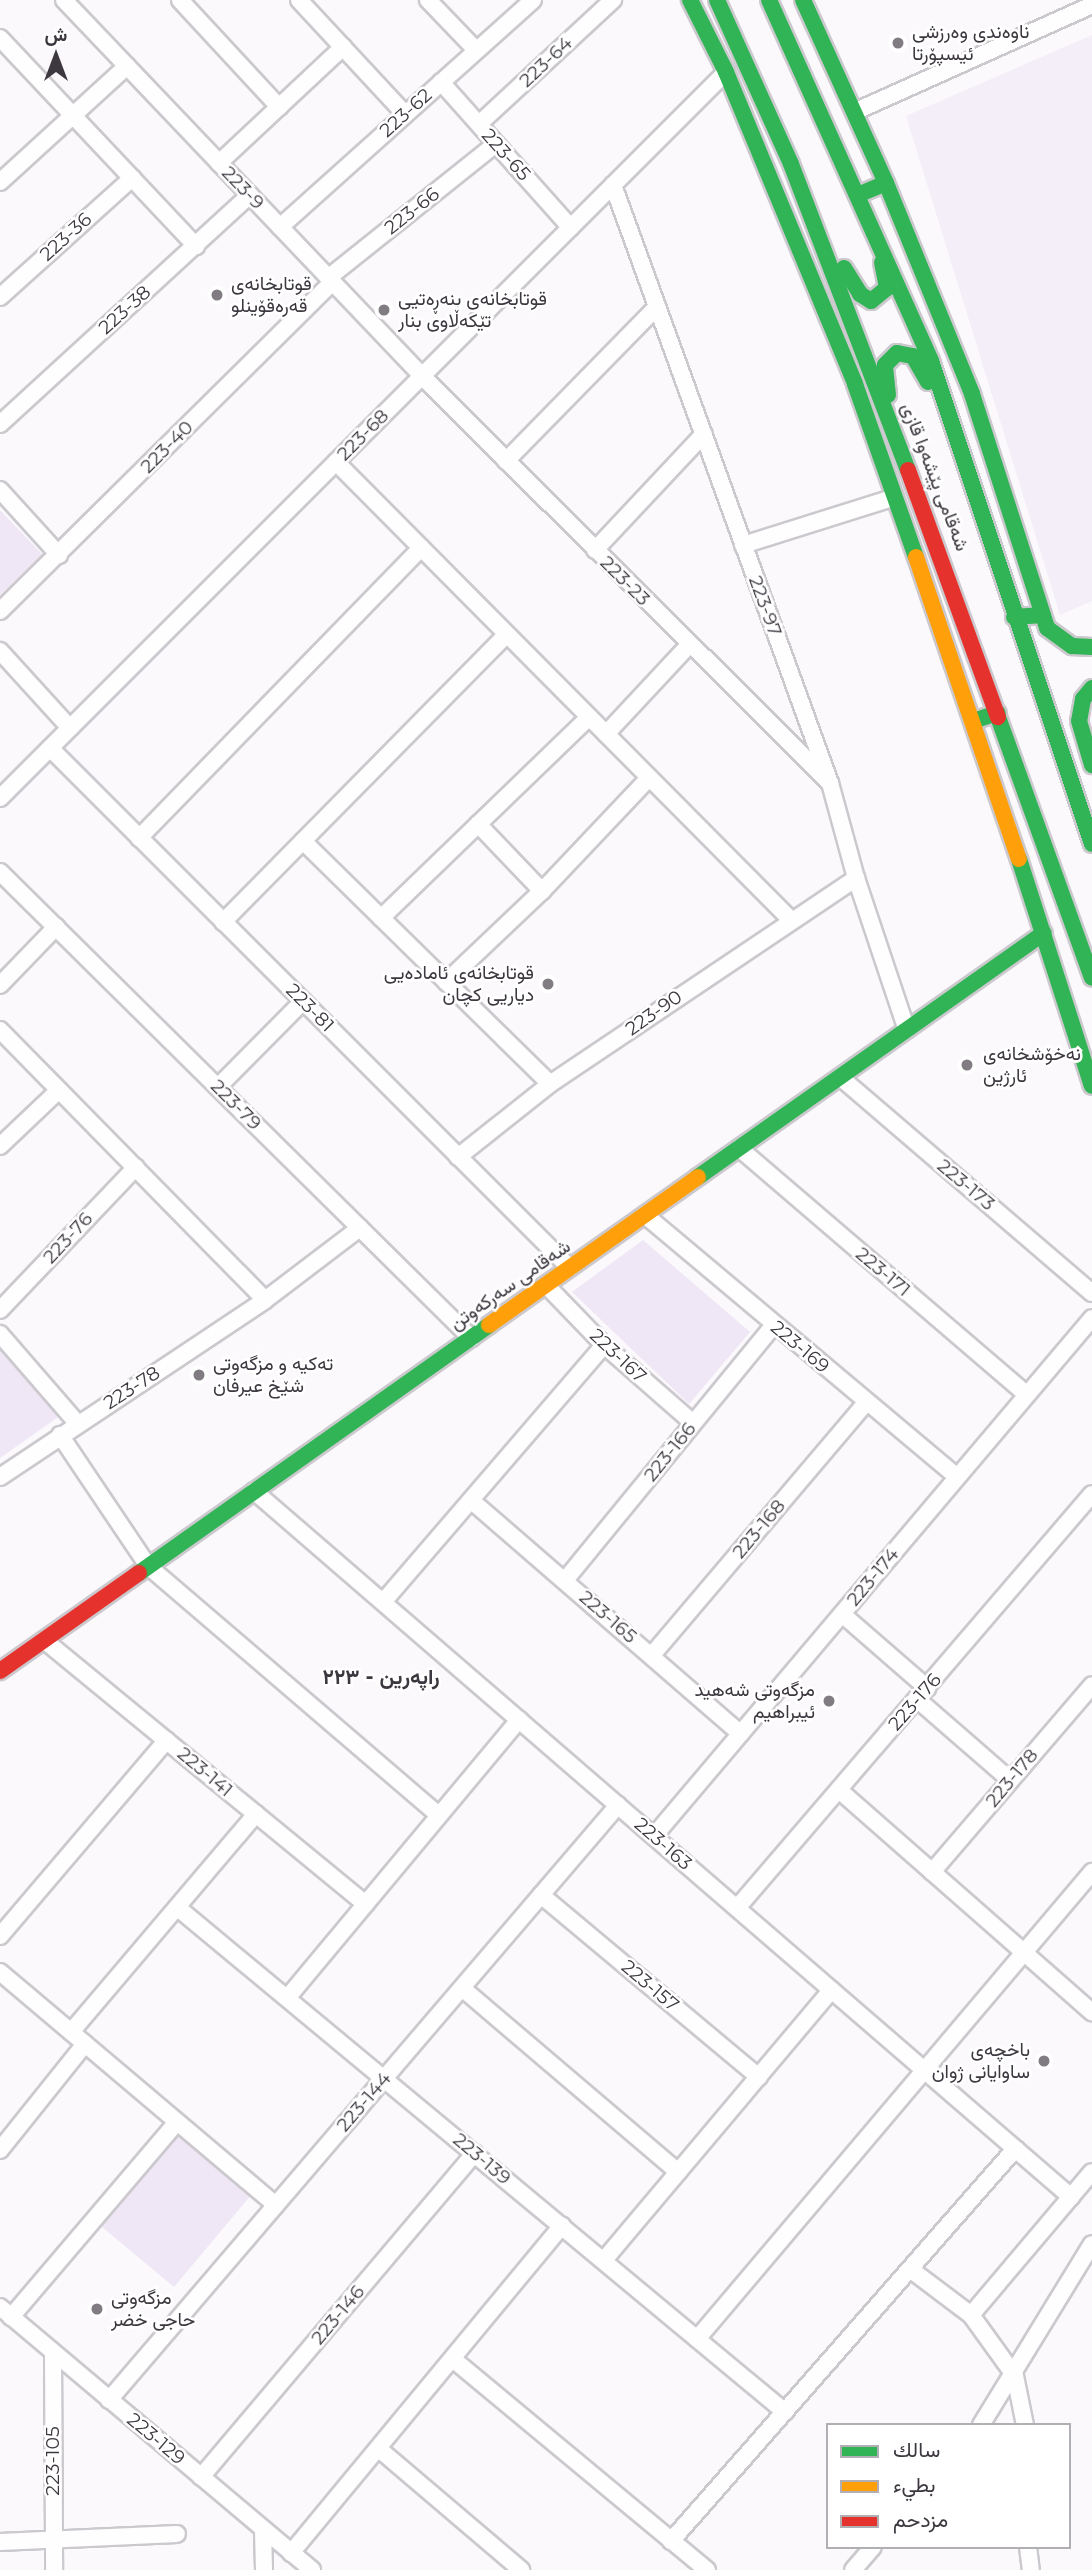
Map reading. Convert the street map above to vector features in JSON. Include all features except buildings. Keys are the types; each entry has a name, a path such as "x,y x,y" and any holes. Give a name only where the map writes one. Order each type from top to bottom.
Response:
{"main road":[{"path":"690,0 726,72 817,289 895,497 973,721 1092,1084"},
{"name":"شەقامی پێشەوا قازی","path":"717,0 810,211 903,451 1092,978"},
{"name":"شەقامی پێشەوا قازی","path":"769,0 860,194 931,362 965,457 1014,617 1092,844"},
{"path":"803,0 886,183 991,446 1043,615 1059,640 1092,647"},
{"path":"860,194 886,183"},
{"path":"810,211 857,290 871,301 883,295 887,283 869,216"},
{"path":"903,451 884,372 888,358 902,352 918,362 965,457"},
{"path":"1014,617 1043,615"},
{"path":"1092,688 1083,699 1079,721 1092,765"},
{"path":"973,721 998,713"},
{"name":"شەقامی سەرکەوتن","path":"0,1671 1044,933"}],"street":[{"name":"223-9","path":"64,0 422,376"},
{"path":"180,0 279,107"},
{"path":"299,0 405,114"},
{"path":"428,0 476,50"},
{"name":"223-64","path":"479,124 614,0"},
{"name":"223-62","path":"280,227 476,50 523,3"},
{"path":"854,112 1092,5"},
{"path":"0,38 6,56 74,115 196,246"},
{"path":"219,163 343,47"},
{"path":"0,182 127,66"},
{"name":"223-68","path":"3,789 50,748 726,72"},
{"name":"223-65","path":"441,82 571,228"},
{"name":"223-66","path":"330,280 496,144"},
{"name":"223-36","path":"0,297 132,178"},
{"name":"223-97","path":"613,185 830,783 856,878 907,1030"},
{"name":"223-38","path":"0,424 250,195"},
{"name":"223-40","path":"0,611 59,555 330,280"},
{"path":"506,461 657,307"},
{"name":"223-23","path":"422,376 830,783"},
{"path":"594,550 704,434"},
{"path":"336,462 790,919"},
{"path":"0,490 59,555"},
{"path":"743,545 895,497"},
{"path":"139,838 421,548"},
{"path":"223,922 507,634"},
{"path":"606,734 689,645"},
{"path":"0,652 70,728"},
{"path":"381,918 589,717"},
{"name":"223-81","path":"50,748 570,1268"},
{"path":"446,982 542,891 649,778"},
{"path":"478,824 542,891"},
{"path":"303,841 550,1084"},
{"name":"223-79","path":"0,872 471,1338"},
{"name":"223-90","path":"458,1157 550,1084 790,919 856,878"},
{"path":"0,985 56,927"},
{"path":"218,1087 303,1001"},
{"path":"0,1030 265,1300"},
{"name":"223-173","path":"840,1077 1092,1293"},
{"path":"0,1146 58,1090"},
{"name":"223-171","path":"739,1149 1027,1395"},
{"name":"223-76","path":"0,1310 136,1167"},
{"name":"223-169","path":"645,1215 957,1477"},
{"name":"223-78","path":"0,1477 265,1300 360,1228"},
{"name":"223-167","path":"546,1284 604,1345 694,1423"},
{"name":"223-174","path":"654,1836 1092,1318"},
{"name":"223-166","path":"566,1579 774,1325"},
{"path":"0,1334 78,1424"},
{"path":"383,1602 473,1502 604,1345"},
{"name":"223-168","path":"652,1655 866,1403"},
{"path":"60,1435 148,1566 439,1815"},
{"name":"223-163","path":"254,1491 1071,2197"},
{"name":"223-176","path":"737,1908 1092,1494"},
{"name":"223-165","path":"473,1502 566,1579 741,1734"},
{"path":"842,1614 1010,1780"},
{"name":"223-141","path":"44,1640 365,1904"},
{"name":"223-178","path":"932,1872 1092,1685"},
{"path":"288,1997 519,1720"},
{"path":"0,1936 167,1740"},
{"path":"839,1790 1092,2012"},
{"name":"223-144","path":"110,2400 618,1805"},
{"path":"71,2032 256,1814"},
{"path":"697,2339 1092,1872"},
{"name":"223-157","path":"541,1895 759,2077"},
{"name":"223-139","path":"177,1908 288,1997 785,2412"},
{"path":"0,1972 276,2205"},
{"path":"462,1988 678,2172"},
{"path":"604,2260 831,1990"},
{"path":"0,2150 85,2044"},
{"path":"6,2312 177,2122"},
{"path":"0,2124 13,2135"},
{"path":"671,2541 1015,2149"},
{"name":"223-146","path":"201,2477 475,2153"},
{"path":"971,2315 1092,2172"},
{"path":"291,2553 454,2361 562,2225"},
{"path":"983,2423 1015,2376 1092,2244"},
{"path":"910,2269 971,2315 1015,2376 1024,2423"},
{"name":"223-129","path":"6,2312 312,2570"},
{"name":"223-105","path":"53,2352 54,2570"},
{"path":"454,2361 706,2570"},
{"path":"379,2449 522,2570"},
{"path":"263,2529 264,2570"},
{"path":"0,2542 53,2542 177,2534"},
{"path":"856,2566 871,2549"},
{"path":"1028,2549 1031,2570"},
{"path":"856,2566 876,2570"}],"shaded area":[{"path":"1092,35 1092,601 1060,615 906,116"},
{"path":"0,510 42,554 0,595"},
{"path":"643,1240 750,1332 689,1404 572,1292"},
{"path":"0,1347 61,1415 0,1458"},
{"path":"184,2128 257,2188 174,2287 102,2227"}],"traffic: fast":[{"path":"690,0 726,72 855,384 916,557"},
{"path":"717,0 791,164 908,470"},
{"path":"769,0 931,361 1092,844"},
{"path":"803,0 886,183 972,394 1047,628 1072,646 1092,647"},
{"path":"860,194 886,183"},
{"path":"844,268 860,294 871,301 887,288 882,262"},
{"path":"888,395 885,365 897,353 913,356 928,382"},
{"path":"1014,617 1043,615"},
{"path":"1092,688 1083,699 1079,721 1092,765"},
{"path":"973,721 998,713"},
{"path":"998,717 1092,978"},
{"path":"1019,859 1092,1086"},
{"path":"698,1177 1044,933"},
{"path":"139,1573 489,1325"}],"traffic: slow":[{"path":"916,557 1019,859"},
{"path":"489,1325 698,1177"}],"traffic: jam":[{"path":"908,470 998,717"},
{"path":"0,1671 139,1573"}],"place":[{"name":"ناوەندی وەرزشی ئیسپۆرتا","path":"898,43"},
{"name":"قوتابخانەی قەرەقۆینلو","path":"217,295"},
{"name":"قوتابخانەی بنەڕەتیی تێکەڵاوی بنار","path":"384,310"},
{"name":"قوتابخانەی ئامادەیی دیاریی کچان","path":"548,984"},
{"name":"نەخۆشخانەی ئارژین","path":"967,1065"},
{"name":"تەکیە و مزگەوتی شێخ عیرفان","path":"199,1375"},
{"name":"مزگەوتی شەهید ئیبراهیم","path":"829,1701"},
{"name":"باخچەی ساوایانی ژوان","path":"1044,2061"},
{"name":"مزگه‌وتی حاجی خضر","path":"97,2309"}],"district":[{"name":"راپەرین - ٢٢٣","path":"381,1677"}]}
